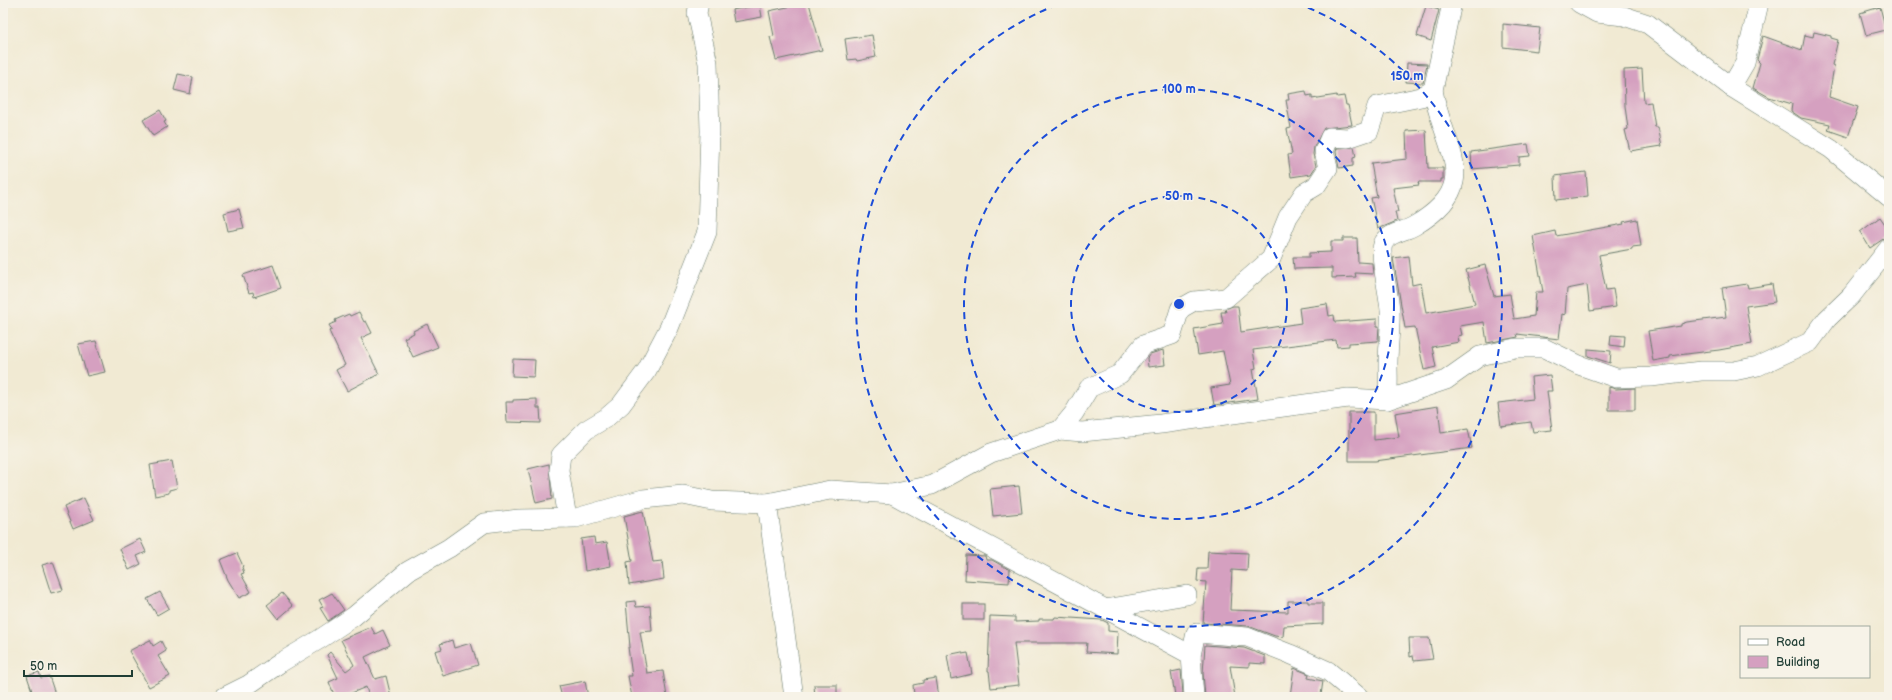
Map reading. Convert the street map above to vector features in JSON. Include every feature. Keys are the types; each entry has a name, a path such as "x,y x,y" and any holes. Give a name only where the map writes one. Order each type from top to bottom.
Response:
{"street":[{"path":"568,518 559,470 561,455 586,430 606,418 622,405 647,370 669,328 707,232 710,131 708,63 697,13 699,3"},
{"path":"1387,400 1390,380 1388,364 1390,309 1387,281 1381,254 1383,243 1389,237 1413,227 1440,207 1448,197 1455,178 1454,158 1436,106 1433,90 1452,3"},
{"path":"1579,3 1597,13 1624,16 1648,24 1731,87 1831,149 1889,196"},
{"path":"1731,87 1745,63 1759,3"},
{"path":"1060,430 1074,413 1089,388 1120,374 1143,345 1172,335 1180,309 1194,301 1226,298 1271,259 1288,218 1304,193 1316,186 1328,168 1324,151 1330,137 1348,138 1369,131 1377,106 1421,97 1433,90"},
{"path":"224,697 248,685 280,663 320,639 352,617 408,571 449,548 484,523 519,519 576,518 643,499 684,495 712,501 767,503 830,490 892,494 932,485 991,453 1060,430 1082,432 1162,424 1348,398 1387,400 1446,380 1480,356 1516,348 1544,348 1579,366 1616,378 1651,377 1701,371 1734,371 1758,366 1810,342 1828,319 1851,296 1889,248"},
{"path":"892,494 1191,655"},
{"path":"767,503 794,697"},
{"path":"1105,609 1187,595"},
{"path":"1194,697 1191,655 1196,633 1247,637 1328,671 1360,697"}],"building":[{"path":"809,3 822,50 776,60 770,37 774,36 769,11"},
{"path":"760,5 762,17 734,22 732,10"},
{"path":"1426,6 1439,10 1431,41 1417,36"},
{"path":"1880,7 1886,30 1866,35 1860,13"},
{"path":"1503,24 1540,28 1537,51 1503,47"},
{"path":"1814,32 1831,36 1831,38 1838,40 1832,65 1834,66 1829,97 1858,107 1848,137 1828,130 1830,124 1801,118 1791,111 1792,104 1769,97 1753,88 1760,63 1757,60 1763,36 1802,50 1805,35 1813,37"},
{"path":"872,35 876,57 857,61 856,59 848,60 845,39"},
{"path":"1407,63 1427,64 1423,83 1406,82"},
{"path":"1642,69 1644,103 1651,102 1655,127 1658,127 1662,146 1630,151 1625,130 1628,129 1625,106 1624,70"},
{"path":"178,74 193,77 190,94 174,90"},
{"path":"1306,91 1307,96 1312,95 1312,99 1337,95 1337,97 1344,96 1346,105 1348,105 1352,125 1324,128 1314,147 1313,154 1316,166 1311,174 1291,177 1288,155 1292,154 1287,129 1291,128 1286,100 1289,100 1288,94"},
{"path":"160,110 166,121 164,122 167,127 153,136 143,120"},
{"path":"1426,130 1428,168 1443,168 1443,179 1441,179 1441,182 1418,182 1419,185 1393,188 1398,212 1395,212 1397,221 1378,229 1371,198 1377,197 1371,163 1407,159 1406,131"},
{"path":"1528,144 1530,156 1519,157 1519,165 1472,169 1471,152"},
{"path":"1354,147 1356,157 1353,158 1353,166 1339,168 1336,152 1337,148"},
{"path":"1586,172 1588,196 1556,200 1555,176"},
{"path":"239,209 244,228 228,231 224,213"},
{"path":"1880,217 1889,230 1889,235 1870,248 1860,232"},
{"path":"1637,219 1641,246 1599,255 1606,290 1613,289 1616,307 1590,311 1587,285 1567,289 1565,315 1562,314 1559,339 1517,334 1518,337 1487,343 1484,322 1460,326 1462,335 1458,336 1459,342 1432,347 1436,367 1424,370 1415,327 1405,328 1393,258 1409,256 1412,285 1421,283 1426,313 1475,304 1466,270 1485,265 1494,296 1510,294 1514,319 1534,316 1536,292 1543,292 1533,236 1555,231 1556,236 1624,224 1623,222"},
{"path":"1343,238 1357,238 1358,262 1372,263 1373,274 1355,273 1356,277 1332,278 1332,268 1294,269 1293,257 1309,257 1309,253 1331,252 1331,241 1343,241"},
{"path":"273,265 281,288 254,297 253,292 249,293 243,275"},
{"path":"1747,284 1748,288 1772,284 1775,302 1746,306 1752,344 1670,356 1670,358 1653,361 1648,331 1681,326 1681,324 1687,322 1726,317 1722,288"},
{"path":"1327,304 1329,316 1334,315 1335,322 1377,319 1377,326 1379,326 1378,341 1349,343 1349,346 1337,347 1336,340 1253,350 1256,368 1253,369 1258,399 1214,405 1211,388 1230,385 1223,351 1198,355 1194,329 1223,324 1221,312 1226,312 1225,309 1233,306 1238,306 1241,332 1301,323 1299,308"},
{"path":"359,312 364,322 366,321 372,333 361,338 379,374 347,391 336,370 345,365 329,331 332,330 329,325 336,322 335,320 349,314 350,316"},
{"path":"427,324 438,347 413,357 404,338 414,333 413,331"},
{"path":"1611,335 1625,336 1624,347 1610,345"},
{"path":"96,341 105,372 87,376 78,344"},
{"path":"1588,349 1611,351 1610,363 1588,356"},
{"path":"1163,350 1165,365 1148,367 1147,358 1150,354"},
{"path":"513,359 535,360 534,377 512,376"},
{"path":"1550,375 1552,391 1547,391 1552,430 1533,432 1531,422 1501,426 1498,403 1533,399 1531,377"},
{"path":"1609,387 1616,389 1635,388 1635,410 1609,410"},
{"path":"537,399 537,408 540,408 541,423 507,422 506,402 513,402 513,400"},
{"path":"1438,406 1441,433 1468,429 1472,448 1375,461 1349,461 1349,412 1374,412 1374,440 1399,437 1395,413"},
{"path":"172,461 177,488 169,490 169,493 155,496 150,465"},
{"path":"549,464 552,499 536,503 528,469"},
{"path":"1019,486 1022,513 993,516 990,489"},
{"path":"84,498 94,520 73,529 64,507"},
{"path":"643,511 653,562 662,561 664,579 629,585 627,562 632,561 624,516"},
{"path":"594,537 595,544 607,542 611,566 585,571 581,539"},
{"path":"140,539 146,552 137,556 141,564 129,570 120,549"},
{"path":"1208,551 1248,553 1247,571 1232,570 1230,610 1288,612 1288,601 1323,603 1323,624 1284,626 1283,637 1275,636 1248,626 1203,623 1206,582 1197,581 1198,569 1207,569"},
{"path":"237,553 243,566 244,573 241,574 251,592 239,598 228,580 220,560"},
{"path":"966,555 985,556 986,560 992,560 1010,570 1009,583 965,580"},
{"path":"53,562 63,590 51,593 42,565"},
{"path":"160,592 169,608 157,615 147,599"},
{"path":"282,593 293,606 278,619 267,605"},
{"path":"332,593 344,610 328,621 320,608 323,607 319,600"},
{"path":"635,601 636,607 650,606 652,631 640,632 647,673 663,671 667,697 632,697 628,676 632,676 628,647 630,647 626,602"},
{"path":"963,604 984,604 984,620 963,620"},
{"path":"990,616 1015,617 1015,622 1039,621 1039,619 1054,619 1055,617 1102,620 1108,623 1108,631 1118,632 1117,654 1086,652 1087,643 1014,643 1019,685 991,688 988,671"},
{"path":"371,627 375,634 383,630 390,645 365,657 375,679 386,676 391,697 369,697 366,687 342,697 335,697 329,682 338,678 327,655 330,652 346,671 354,665 341,640"},
{"path":"1409,638 1429,638 1433,659 1414,661 1413,656 1410,657"},
{"path":"150,640 153,646 161,641 166,651 158,656 170,676 149,687 129,651"},
{"path":"452,640 454,648 471,643 478,665 443,676 435,651 442,649 440,644"},
{"path":"1205,645 1244,648 1265,656 1265,664 1249,663 1249,667 1230,666 1235,697 1205,697 1203,673"},
{"path":"962,652 962,654 968,653 972,674 951,679 947,655"},
{"path":"1294,668 1309,674 1308,678 1323,681 1321,695 1318,694 1318,697 1290,696"},
{"path":"1181,670 1183,694 1175,695 1171,672"},
{"path":"39,672 41,678 49,676 56,697 34,697 27,676"},
{"path":"936,678 939,697 917,697 914,695 913,685 923,683 923,680"},
{"path":"585,681 588,697 562,697 559,686"},
{"path":"814,685 837,685 837,697 815,697"}]}
